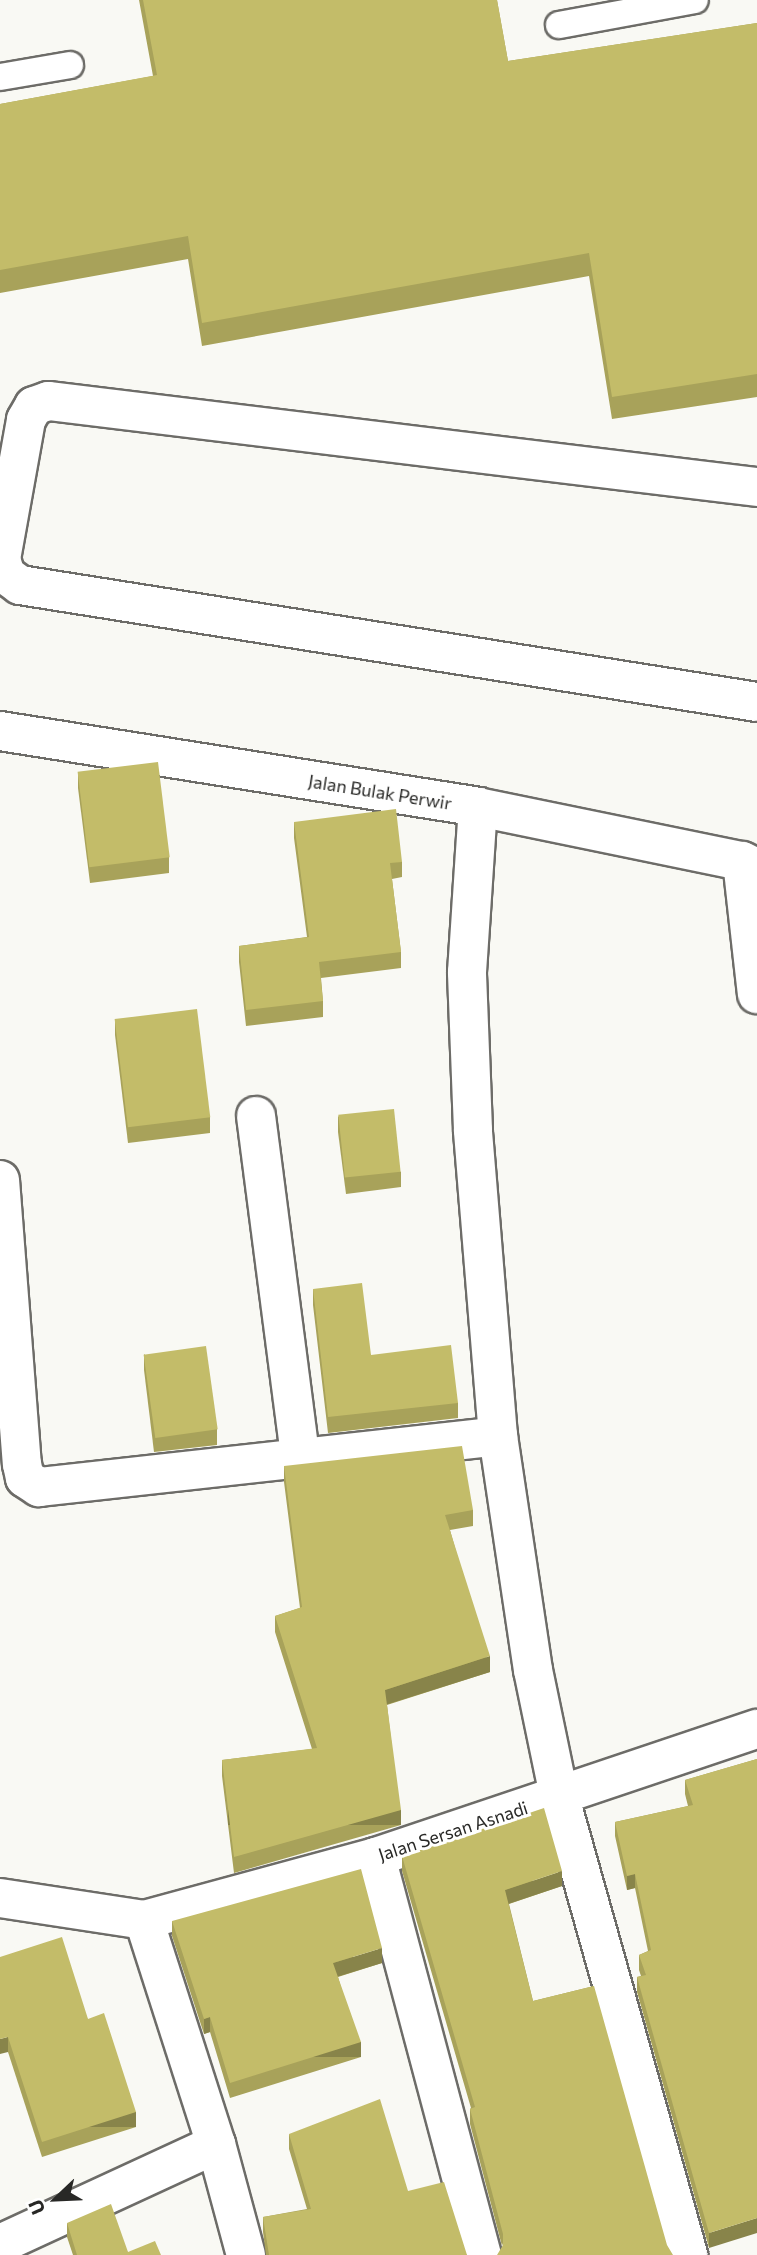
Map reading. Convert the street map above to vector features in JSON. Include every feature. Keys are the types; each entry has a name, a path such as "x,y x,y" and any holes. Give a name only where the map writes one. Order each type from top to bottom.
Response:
{"street":[{"path":"757,487 48,401 34,406 26,420 1,559 6,575 20,585 757,702"},
{"name":"Jalan Bulak Perwir","path":"0,731 478,807 749,864"},
{"path":"478,807 467,972 473,1130 498,1436 533,1670 559,1796 688,2255"},
{"path":"749,864 757,994"},
{"path":"256,1116 300,1457"},
{"path":"0,1180 25,1478 39,1487 498,1436"},
{"name":"Jalan Sersan Asnadi","path":"144,1920 376,1857 757,1729"},
{"path":"376,1857 482,2255"},
{"path":"0,1898 144,1920 216,2144 246,2255"},
{"path":"0,2244 216,2144"}],"lane":[{"path":"559,25 695,0"},
{"path":"0,76 70,65"}],"building":[{"path":"143,0 497,0 508,61 757,23 757,374 612,397 589,253 202,323 188,236 0,270 0,104 157,75"},
{"path":"158,762 170,857 89,867 78,772"},
{"path":"396,809 402,862 390,863 401,952 319,962 323,1001 246,1010 239,946 309,937 294,822"},
{"path":"197,1009 210,1117 128,1127 115,1019"},
{"path":"394,1109 401,1172 345,1178 338,1115"},
{"path":"362,1283 371,1355 451,1345 458,1403 328,1417 313,1289"},
{"path":"206,1346 218,1429 155,1438 144,1355"},
{"path":"462,1446 473,1510 445,1515 490,1656 385,1690 401,1810 234,1857 222,1760 317,1748 275,1616 302,1607 284,1466"},
{"path":"757,1759 757,2218 709,2233 637,1977 646,1975 639,1955 651,1950 635,1874 627,1876 615,1822 693,1805 685,1780"},
{"path":"544,1808 562,1871 505,1890 533,2001 594,1986 667,2245 673,2255 497,2255 503,2245 503,2234 470,2109 475,2107 402,1856"},
{"path":"361,1869 382,1948 333,1963 361,2042 230,2083 210,2017 204,2019 172,1921"},
{"path":"62,1937 88,2019 104,2013 136,2112 42,2142 8,2037 0,2039 0,1957"},
{"path":"380,2099 408,2191 444,2182 467,2255 269,2255 263,2217 311,2209 289,2134"},
{"path":"111,2204 128,2252 155,2241 161,2255 77,2255 67,2223"}]}
